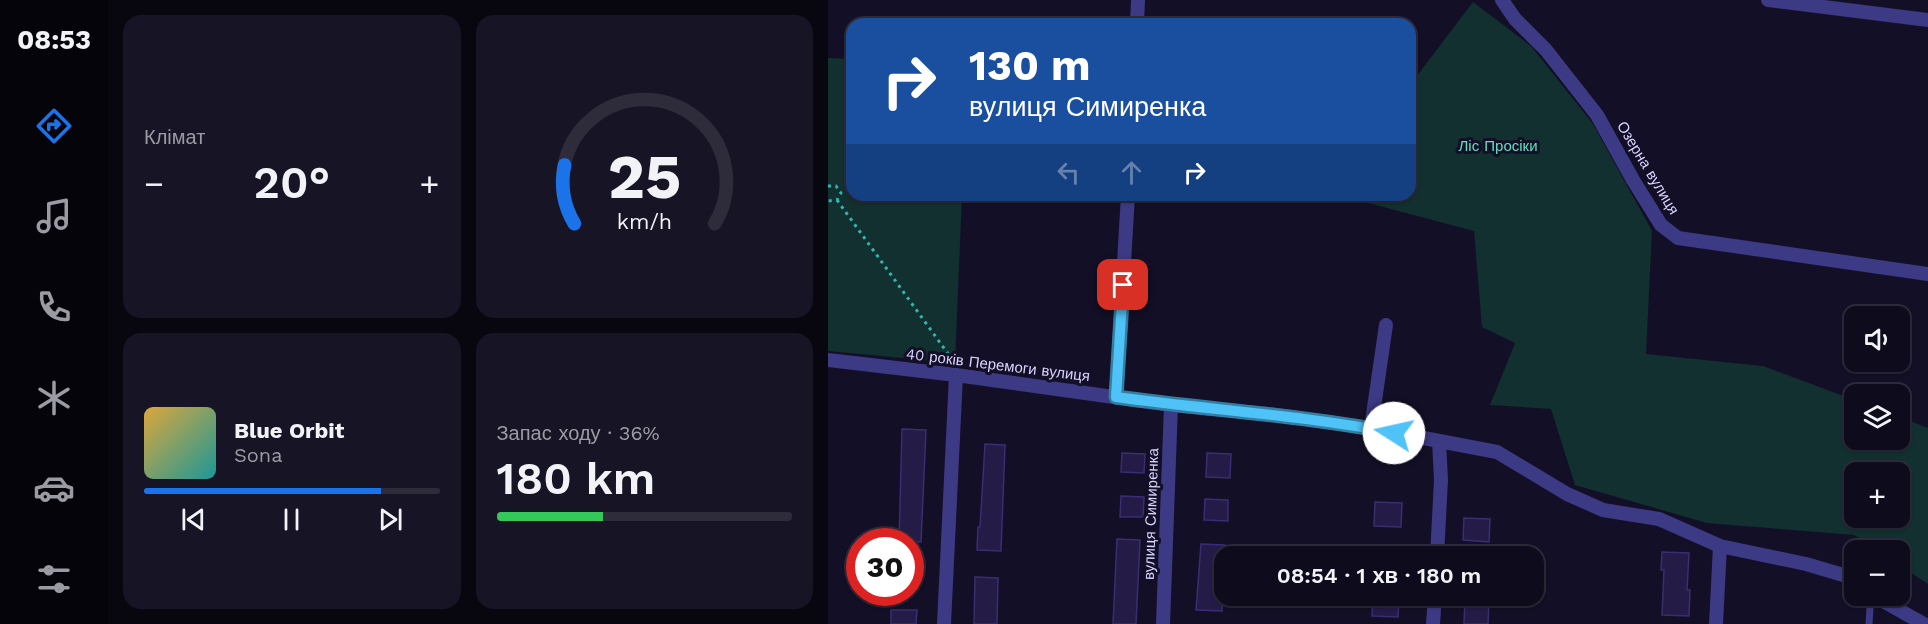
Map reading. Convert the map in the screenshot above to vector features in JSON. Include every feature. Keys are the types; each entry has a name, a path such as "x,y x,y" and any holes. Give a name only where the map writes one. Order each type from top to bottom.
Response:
{"street":[{"path":"1137,18 1138,0"},
{"name":"Озерна вулиця","path":"1502,0 1515,19 1546,50 1597,115 1661,225 1678,238 1928,274"},
{"path":"1768,0 1928,20"},
{"path":"1116,397 1128,201"},
{"path":"1371,428 1386,325"},
{"name":"40 років Перемоги вулиця","path":"828,360 1171,405 1269,414 1371,428 1497,452 1567,494 1603,510 1659,519 1720,546 1844,574"},
{"path":"944,624 956,375"},
{"name":"вулиця Симиренка","path":"1163,624 1171,405"},
{"path":"1438,546 1441,480 1439,441"},
{"path":"1716,624 1720,546"},
{"path":"1433,624 1434,606"},
{"path":"1892,606 1924,624"}],"lane":[{"path":"1869,606 1869,624"}],"path":[{"path":"828,186 836,186 840,190 837,200"},
{"path":"828,201 837,200"},
{"path":"837,200 955,363 956,375"}],"green space":[{"name":"Ліс Просіки","path":"1473,2 1531,46 1593,124 1652,231 1646,354 1763,366 1844,396 1844,450 1910,450 1910,421 1928,428 1928,584 1910,572 1910,540 1862,540 1854,535 1707,523 1575,485 1551,409 1490,405 1515,343 1482,327 1474,231 1361,201 1416,201 1416,77"},
{"path":"828,58 846,59 846,201 962,201 955,363 828,351"}],"building":[{"path":"902,429 926,430 922,528 899,528"},
{"path":"985,444 1005,445 1001,551 977,550"},
{"path":"1122,453 1145,454 1144,473 1121,472"},
{"path":"1207,453 1231,454 1230,478 1206,477"},
{"path":"1121,496 1144,497 1143,517 1120,517"},
{"path":"1205,499 1228,500 1228,521 1204,520"},
{"path":"1375,502 1402,503 1401,527 1374,526"},
{"path":"1464,518 1490,519 1489,542 1463,540"},
{"path":"1117,539 1140,540 1136,624 1113,624"},
{"path":"1201,544 1225,545 1214,546 1214,606 1222,606 1222,611 1196,610"},
{"path":"1662,552 1689,553 1687,590 1690,590 1689,616 1662,615 1664,570 1661,570"},
{"path":"975,577 998,578 997,624 974,624"},
{"path":"1372,606 1399,606 1398,617 1372,616"},
{"path":"1465,606 1489,606 1488,624 1464,624"},
{"path":"891,610 917,610 916,624 891,624"}],"route":[{"path":"1123,285 1116,397 1171,405 1269,414 1394,433"}]}
